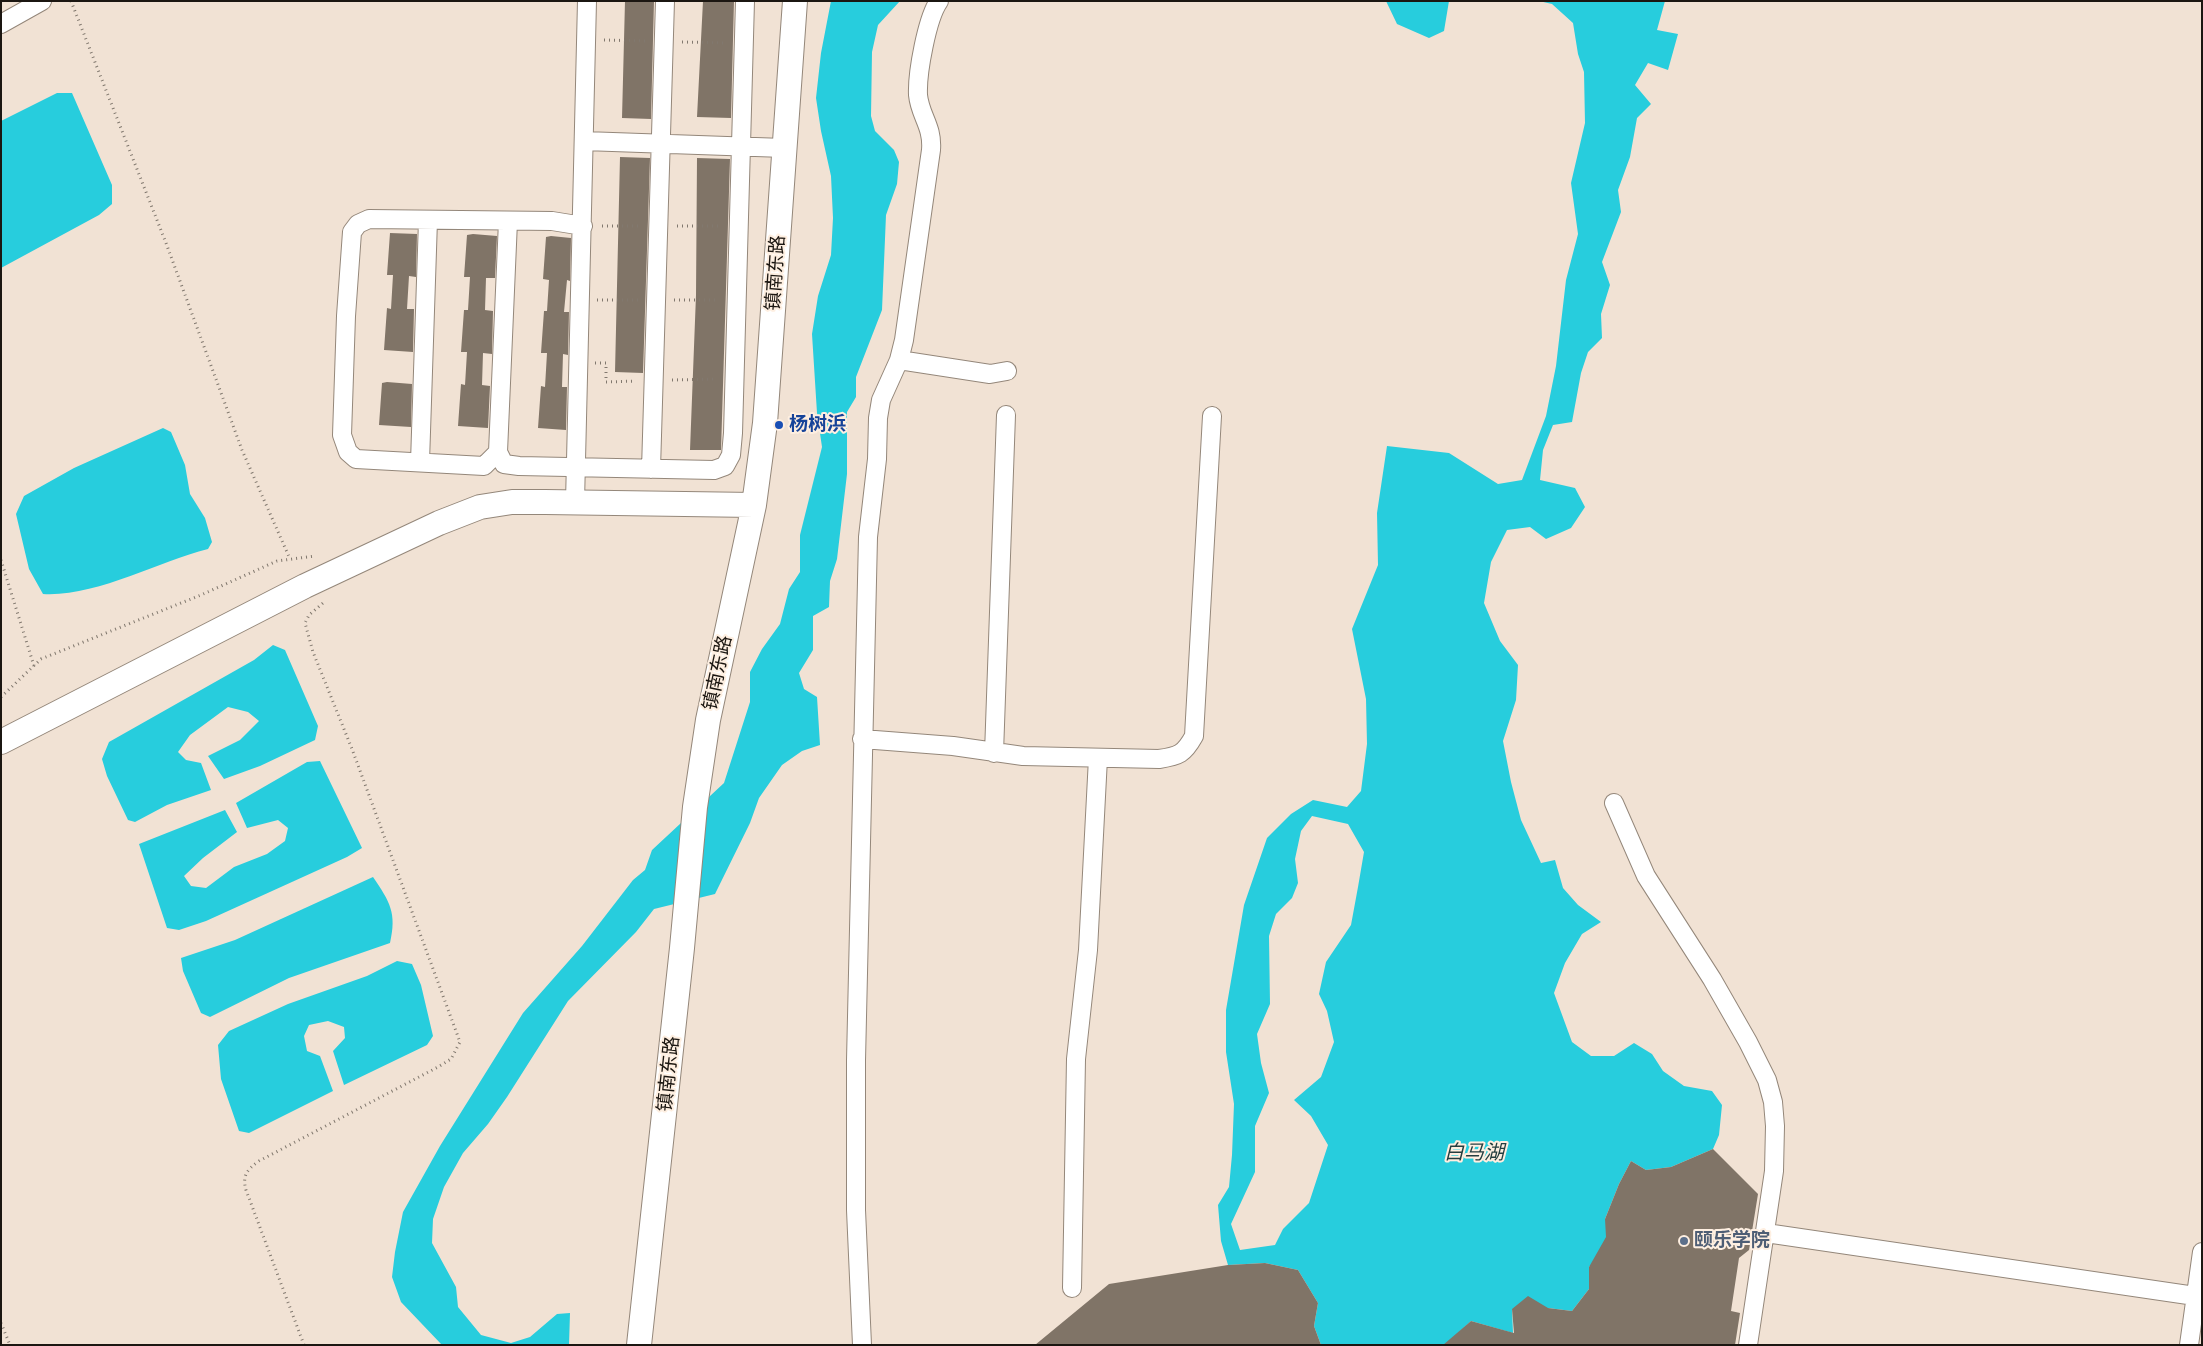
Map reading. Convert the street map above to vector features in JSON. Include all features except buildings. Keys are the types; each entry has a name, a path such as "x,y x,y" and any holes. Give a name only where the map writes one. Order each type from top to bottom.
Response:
{"street":[{"path":"1,24 42,1"},
{"path":"576,502 587,1"},
{"path":"651,469 666,1"},
{"path":"508,221 498,452 504,464 576,468 714,470 725,466 731,455 745,1"},
{"name":"镇南东路","path":"639,1345 695,806 708,720 754,505 766,406 795,1"},
{"path":"862,1345 858,1276 855,1137 862,738 868,537 877,459 878,418 882,400 899,360 932,136 920,107 918,94 930,18 939,1"},
{"path":"584,141 784,148"},
{"path":"498,452 484,466 356,459 348,452 342,435 346,316 352,232 358,224 369,219 552,221 583,226"},
{"path":"420,462 428,220"},
{"path":"899,360 990,374 1007,371"},
{"path":"994,753 1006,415"},
{"path":"862,738 953,746 1024,756 1159,759 1177,756 1187,749 1194,736 1212,416"},
{"path":"1,742 305,586 439,523 480,507 512,502 754,505"},
{"path":"1072,1288 1076,1059 1088,950 1098,758"},
{"path":"1614,803 1646,876 1730,1009 1766,1080 1772,1102 1775,1134 1774,1171 1748,1345"},
{"path":"1766,1233 2200,1297"},
{"path":"2189,1345 2200,1297 2202,1252"}],"path":[{"path":"71,1 166,243 242,450 290,559"},
{"path":"1,697 41,659 183,602 277,561 318,556"},
{"path":"1,560 34,666"},
{"path":"304,1345 246,1190 244,1179 247,1170 259,1161 438,1067 451,1059 460,1042 352,749 313,652 305,624 309,615 330,597"},
{"path":"1,1323 10,1345"}],"water":[{"path":"831,1 900,1 878,25 872,52 871,116 875,131 894,150 899,162 897,184 886,215 882,310 856,377 856,397 847,412 847,474 837,559 830,581 829,607 813,616 813,650 799,673 804,689 817,697 820,745 802,751 782,765 759,798 750,823 715,894 654,909 636,932 568,1001 507,1097 488,1124 463,1153 444,1187 433,1219 432,1243 456,1287 458,1307 481,1335 511,1343 530,1337 557,1314 570,1313 569,1345 442,1345 401,1302 392,1277 403,1212 440,1146 523,1013 582,946 633,880 645,870 652,850 724,783 750,702 750,672 762,649 780,624 789,589 800,572 800,535 822,447 817,413 812,334 818,296 831,255 833,218 831,176 816,98 821,53"},
{"path":"1386,1 1449,1 1444,31 1429,38 1397,24"},
{"name":"白马湖","path":"1539,1 1665,1 1657,30 1678,34 1668,70 1648,63 1635,85 1651,104 1637,118 1630,157 1618,190 1621,212 1602,262 1610,285 1601,314 1602,338 1588,352 1581,373 1572,422 1553,425 1543,450 1540,480 1575,488 1585,507 1571,528 1546,539 1530,527 1507,530 1491,562 1484,603 1500,641 1518,665 1516,700 1503,741 1521,820 1541,863 1555,860 1563,888 1578,905 1601,922 1582,934 1565,963 1554,993 1572,1042 1591,1056 1614,1056 1634,1043 1652,1054 1663,1071 1684,1086 1712,1091 1722,1105 1719,1135 1713,1149 1671,1167 1646,1170 1631,1161 1619,1184 1605,1219 1619,1235 1589,1267 1589,1289 1572,1311 1548,1308 1512,1309 1513,1333 1471,1321 1445,1345 1321,1345 1314,1326 1318,1303 1298,1270 1265,1263 1228,1265 1221,1241 1218,1205 1229,1187 1234,1104 1226,1052 1226,1010 1244,905 1267,838 1291,814 1313,800 1347,807 1361,791 1367,744 1366,699 1352,629 1378,565 1377,513 1387,446 1449,453 1498,484 1522,480 1546,416 1556,366 1566,280 1578,234 1571,183 1585,123 1584,72 1578,54 1573,23 1552,4","holes":["1312,816 1348,824 1364,852 1351,925 1326,962 1319,994 1327,1011 1334,1042 1321,1077 1294,1100 1311,1116 1328,1145 1309,1203 1283,1229 1275,1245 1240,1250 1231,1224 1255,1172 1255,1126 1269,1093 1261,1063 1257,1034 1270,1004 1269,936 1276,914 1292,898 1298,883 1295,859 1301,831"]},
{"path":"57,93 72,93 112,185 112,204 99,215 1,268 1,121"},
{"path":"163,428 171,432 185,465 190,494 205,518 212,542 208,549 105,585 84,590 43,594 29,569 16,514 24,496 74,468"},
{"path":"273,645 285,650 318,726 315,740 260,766 224,779 208,756 240,740 259,721 248,712 228,707 190,735 178,752 186,760 201,763 211,790 167,805 135,822 128,820 107,776 102,759 109,742 254,660"},
{"path":"320,761 362,848 347,857 206,921 179,930 167,928 139,844 225,810 237,832 203,858 184,876 191,886 206,888 234,867 267,854 285,841 288,828 278,820 247,828 236,803 307,762"},
{"path":"373,877 391,908 393,924 390,943 289,978 210,1017 201,1013 183,971 181,958 235,940"},
{"path":"397,961 412,964 421,985 433,1036 427,1045 344,1085 333,1051 345,1038 344,1027 328,1021 309,1025 304,1036 307,1051 320,1056 333,1091 249,1133 239,1131 221,1079 218,1045 229,1031 288,1004 367,976"}],"place":[{"name":"杨树浜","path":"779,425"},
{"name":"颐乐学院","path":"1684,1241"}]}
